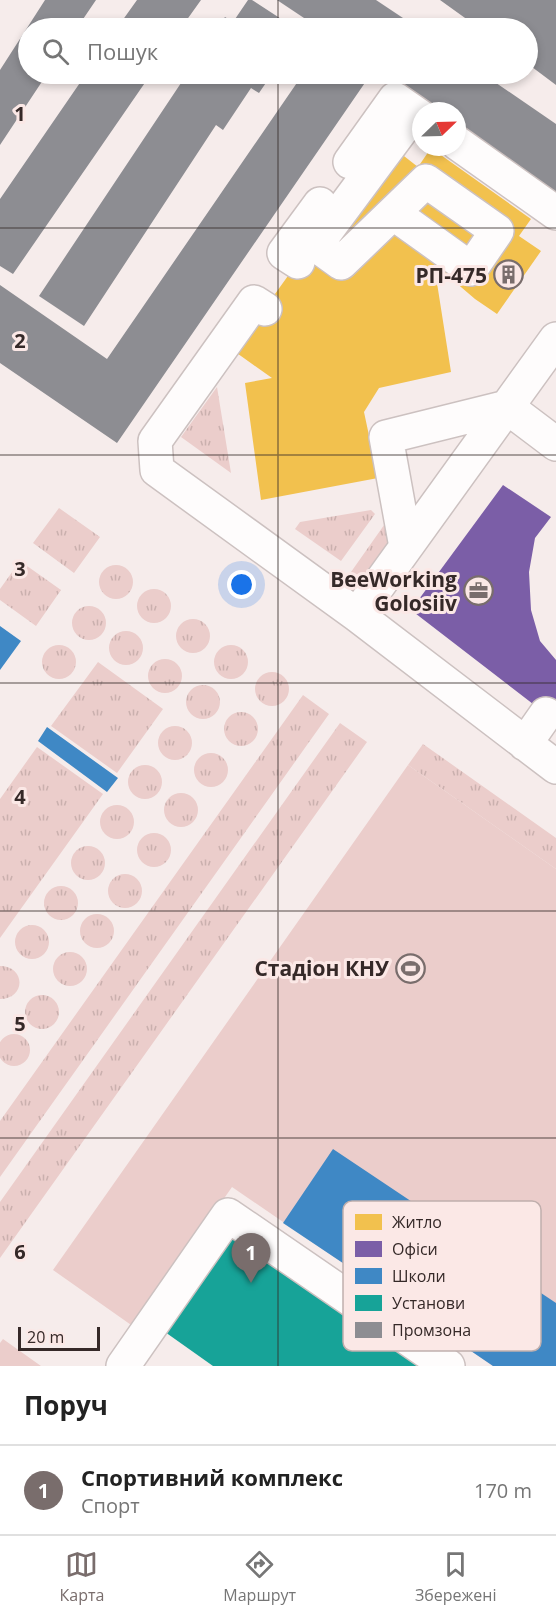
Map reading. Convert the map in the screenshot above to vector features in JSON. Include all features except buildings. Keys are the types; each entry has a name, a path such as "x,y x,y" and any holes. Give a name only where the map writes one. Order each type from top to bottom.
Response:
{"lane":[{"path":"298,262 284,253 395,99 412,111"},
{"path":"393,213 340,263 316,245 412,123"},
{"path":"466,149 556,213"},
{"path":"265,309 254,303 155,441 157,470 357,615 556,766"},
{"path":"357,615 556,339"},
{"path":"406,547 386,437 507,407"},
{"path":"507,407 556,444"},
{"path":"525,744 546,714"},
{"path":"123,1366 228,1215 343,1294"},
{"path":"426,1351 448,1366"}],"green space":[{"path":"217,387 231,473 181,437"},
{"path":"59,508 100,537 74,573 33,543"},
{"path":"371,510 375,514 341,561 295,529 300,522"},
{"path":"389,518 394,549 365,579 351,572"},
{"path":"20,561 61,590 36,626 0,600 0,589"},
{"path":"116,565 128,570 133,582 128,594 116,599 104,594 99,582 104,570"},
{"path":"154,589 166,594 171,606 166,618 154,623 142,618 137,606 142,594"},
{"path":"89,606 101,611 106,623 101,635 89,640 77,635 72,623 77,611"},
{"path":"193,619 205,624 210,636 205,648 193,653 181,648 176,636 181,624"},
{"path":"126,631 138,636 143,648 138,660 126,665 114,660 109,648 114,636"},
{"path":"59,645 71,650 76,662 71,674 59,679 47,674 42,662 47,650"},
{"path":"231,645 243,650 248,662 243,674 231,679 219,674 214,662 219,650"},
{"path":"165,659 177,664 182,676 177,688 165,693 153,688 148,676 153,664"},
{"path":"98,662 163,709 117,773 51,726"},
{"path":"272,672 284,677 289,689 284,701 272,706 260,701 255,689 260,677"},
{"path":"203,685 215,690 220,702 215,714 203,719 191,714 186,702 191,690"},
{"path":"303,695 329,714 0,1177 0,1121"},
{"path":"241,712 253,717 258,729 253,741 241,746 229,741 224,729 229,717"},
{"path":"340,723 367,742 0,1258 0,1202"},
{"path":"175,726 187,731 192,743 187,755 175,760 163,755 158,743 163,731"},
{"path":"423,744 556,838 556,869 408,765"},
{"path":"37,747 103,794 0,938 0,799"},
{"path":"211,753 223,758 228,770 223,782 211,787 199,782 194,770 199,758"},
{"path":"145,765 157,770 162,782 157,794 145,799 133,794 128,782 133,770"},
{"name":"Стадіон КНУ","path":"408,765 556,869 556,1366 493,1366 471,1351 541,1351 541,1201 343,1201 343,1263 232,1187 134,1327 53,1270"},
{"path":"181,793 193,798 198,810 193,822 181,827 169,822 164,810 169,798"},
{"path":"117,805 129,810 134,822 129,834 117,839 105,834 100,822 105,810"},
{"path":"154,833 166,838 171,850 166,862 154,867 142,862 137,850 142,838"},
{"path":"88,846 100,851 105,863 100,875 88,880 76,875 71,863 76,851"},
{"path":"125,874 137,879 142,891 137,903 125,908 113,903 108,891 113,879"},
{"path":"61,886 73,891 78,903 73,915 61,920 49,915 44,903 49,891"},
{"path":"97,914 109,919 114,931 109,943 97,948 85,943 80,931 85,919"},
{"path":"32,925 44,930 49,942 44,954 32,959 20,954 15,942 20,930"},
{"path":"70,952 82,957 87,969 82,981 70,986 58,981 53,969 58,957"},
{"path":"0,966 9,967 15,971 20,982 15,994 9,998 0,999"},
{"path":"42,995 54,1000 59,1012 54,1024 42,1029 30,1024 25,1012 30,1000"},
{"path":"14,1034 20,1035 26,1038 29,1044 29,1056 26,1062 14,1066 2,1062 -1,1056 -1,1044 2,1038"},
{"path":"3,1339 41,1366 0,1366 0,1343"}],"place":[{"name":"РП-475","path":"508,275"},
{"name":"BeeWorking Golosiiv","path":"478,591"},
{"name":"Стадіон КНУ","path":"410,968"},
{"name":"Спортивний комплекс","path":"251,1283"}]}
